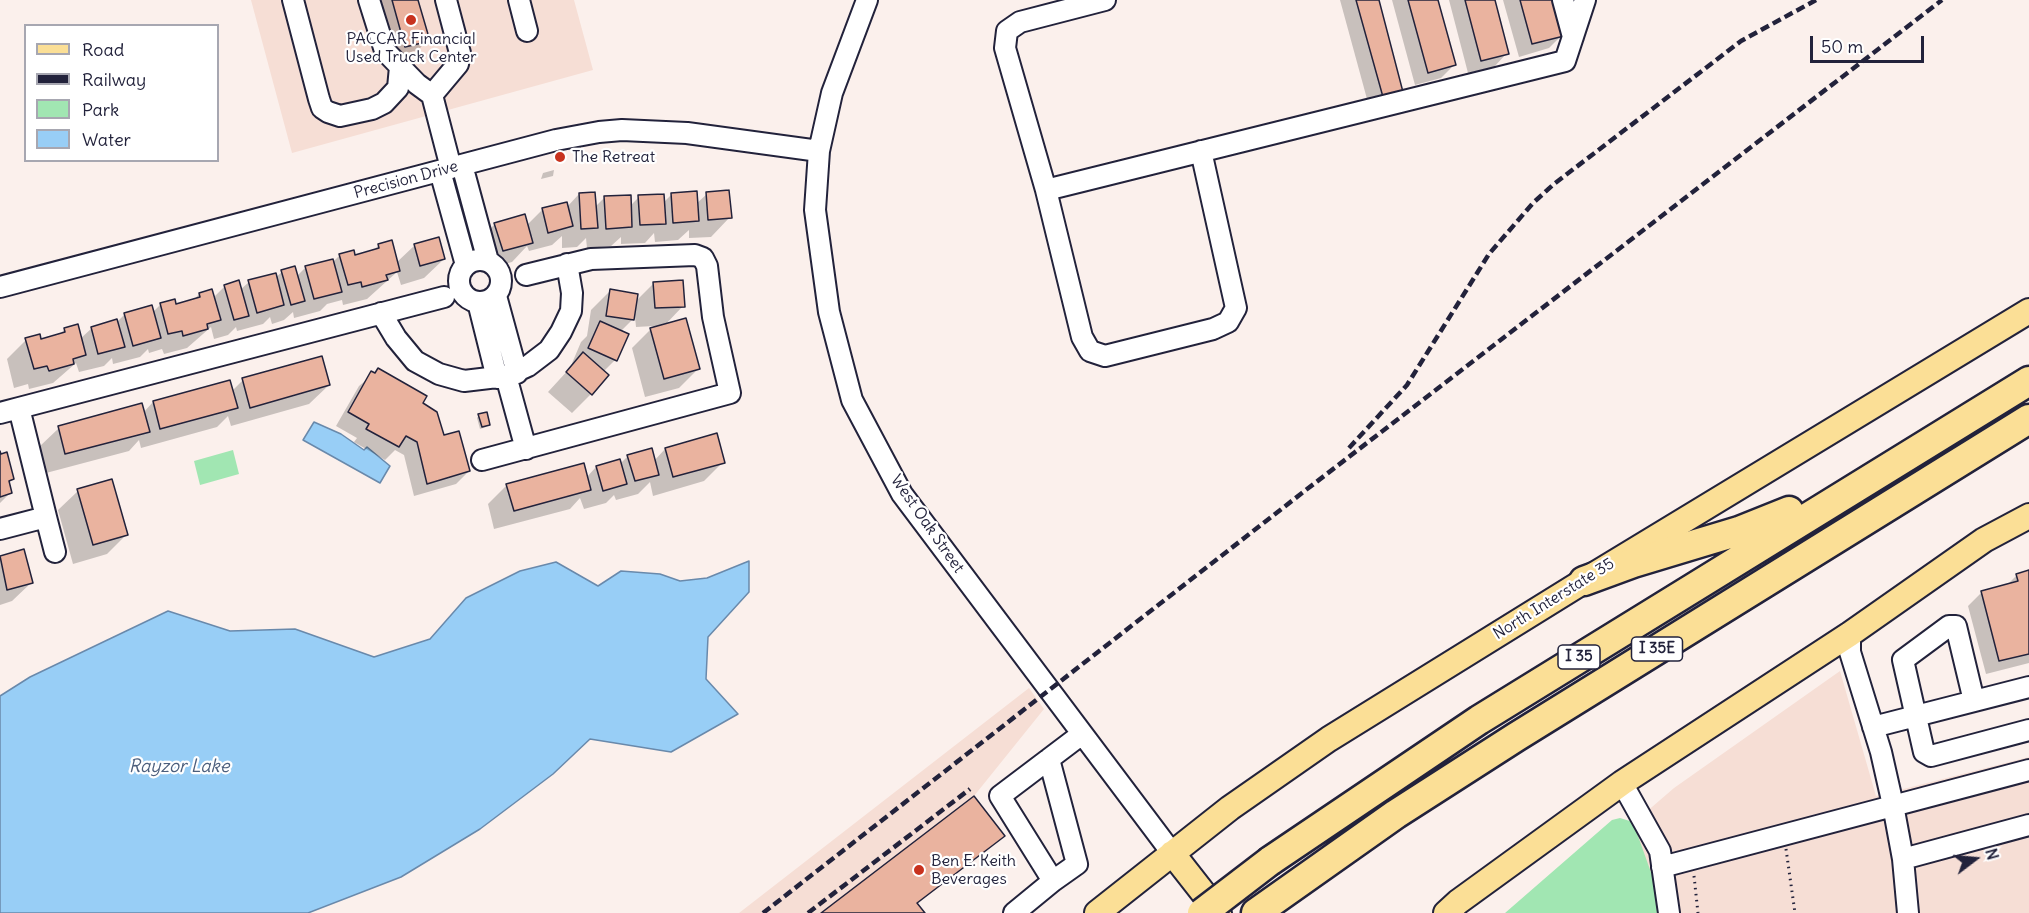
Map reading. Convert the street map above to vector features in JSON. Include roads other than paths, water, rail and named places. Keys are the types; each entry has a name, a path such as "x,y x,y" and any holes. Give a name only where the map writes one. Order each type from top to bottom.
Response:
{"highway":[{"name":"I 35","path":"1202,913 1270,861 1469,726 1894,462 2029,381"},
{"name":"I 35E","path":"1256,913 1290,887 1516,737 2029,419"},
{"path":"1584,581 1633,563 1740,531 1805,504 1894,462"}],"main road":[{"name":"North Interstate 35","path":"1097,913 1230,808 1329,740 1584,581 2029,311"},
{"path":"1446,913 1622,783 1850,634 1984,540 2029,516"},
{"name":"West Oak Street","path":"1172,853 1219,913"}],"street":[{"path":"293,0 322,108 340,116 372,109 384,103 398,88 400,67"},
{"path":"369,0 385,51 432,95 451,168 466,266"},
{"path":"432,95 458,64 460,52 446,0"},
{"path":"519,0 527,31"},
{"name":"West Oak Street","path":"867,0 832,93 819,151 815,210 829,312 852,400 902,494 1172,853"},
{"path":"1105,0 1020,22 1007,31 1005,48 1047,190 1082,337 1090,351 1105,356 1213,329 1228,322 1236,308 1201,151"},
{"path":"1563,0 1573,37"},
{"path":"1047,190 1565,62 1585,0"},
{"name":"Precision Drive","path":"0,287 555,140 622,130 687,133 819,151"},
{"path":"451,168 488,261 497,268 501,279 487,299 526,449"},
{"path":"482,460 730,393 713,317 707,266 703,258 695,255 591,259 526,275"},
{"path":"487,299 467,297 460,287 460,276 466,266 476,260 488,261"},
{"path":"381,313 396,338 415,361 439,374 464,381 506,376 549,350 561,332 571,311 572,293 567,264"},
{"path":"55,552 46,517 9,410 444,297"},
{"path":"0,529 46,517"},
{"path":"1974,701 1956,626 1949,626 1903,660 1924,752 1931,756 2029,730"},
{"path":"1850,634 1850,652 1873,727 1893,805 1903,859 1908,913"},
{"path":"1873,727 2029,687"},
{"path":"1053,881 1000,796 1082,734"},
{"path":"1014,913 1077,864 1049,759"},
{"path":"1662,867 1893,805 2028,775"},
{"path":"1622,783 1660,851 1669,913"},
{"path":"1903,859 2029,825"}],"water":[{"path":"314,422 341,434 364,450 367,447 390,466 380,483 303,440"},
{"name":"Rayzor Lake","path":"749,561 749,592 708,637 706,679 738,714 671,752 590,739 553,774 480,829 401,877 308,913 0,913 0,696 30,677 168,611 230,631 295,629 374,657 430,639 466,598 520,571 556,562 598,586 621,571 660,574 680,581 707,578"}],"railway":[{"path":"1349,448 1407,385 1489,254 1533,203 1554,184 1741,41 1816,0"},
{"path":"763,913 1302,493 1942,0"},
{"path":"808,913 970,789"}],"place":[{"name":"PACCAR Financial Used Truck Center","path":"411,20"},
{"name":"The Retreat","path":"560,157"},
{"name":"Ben E. Keith Beverages","path":"919,870"}]}
